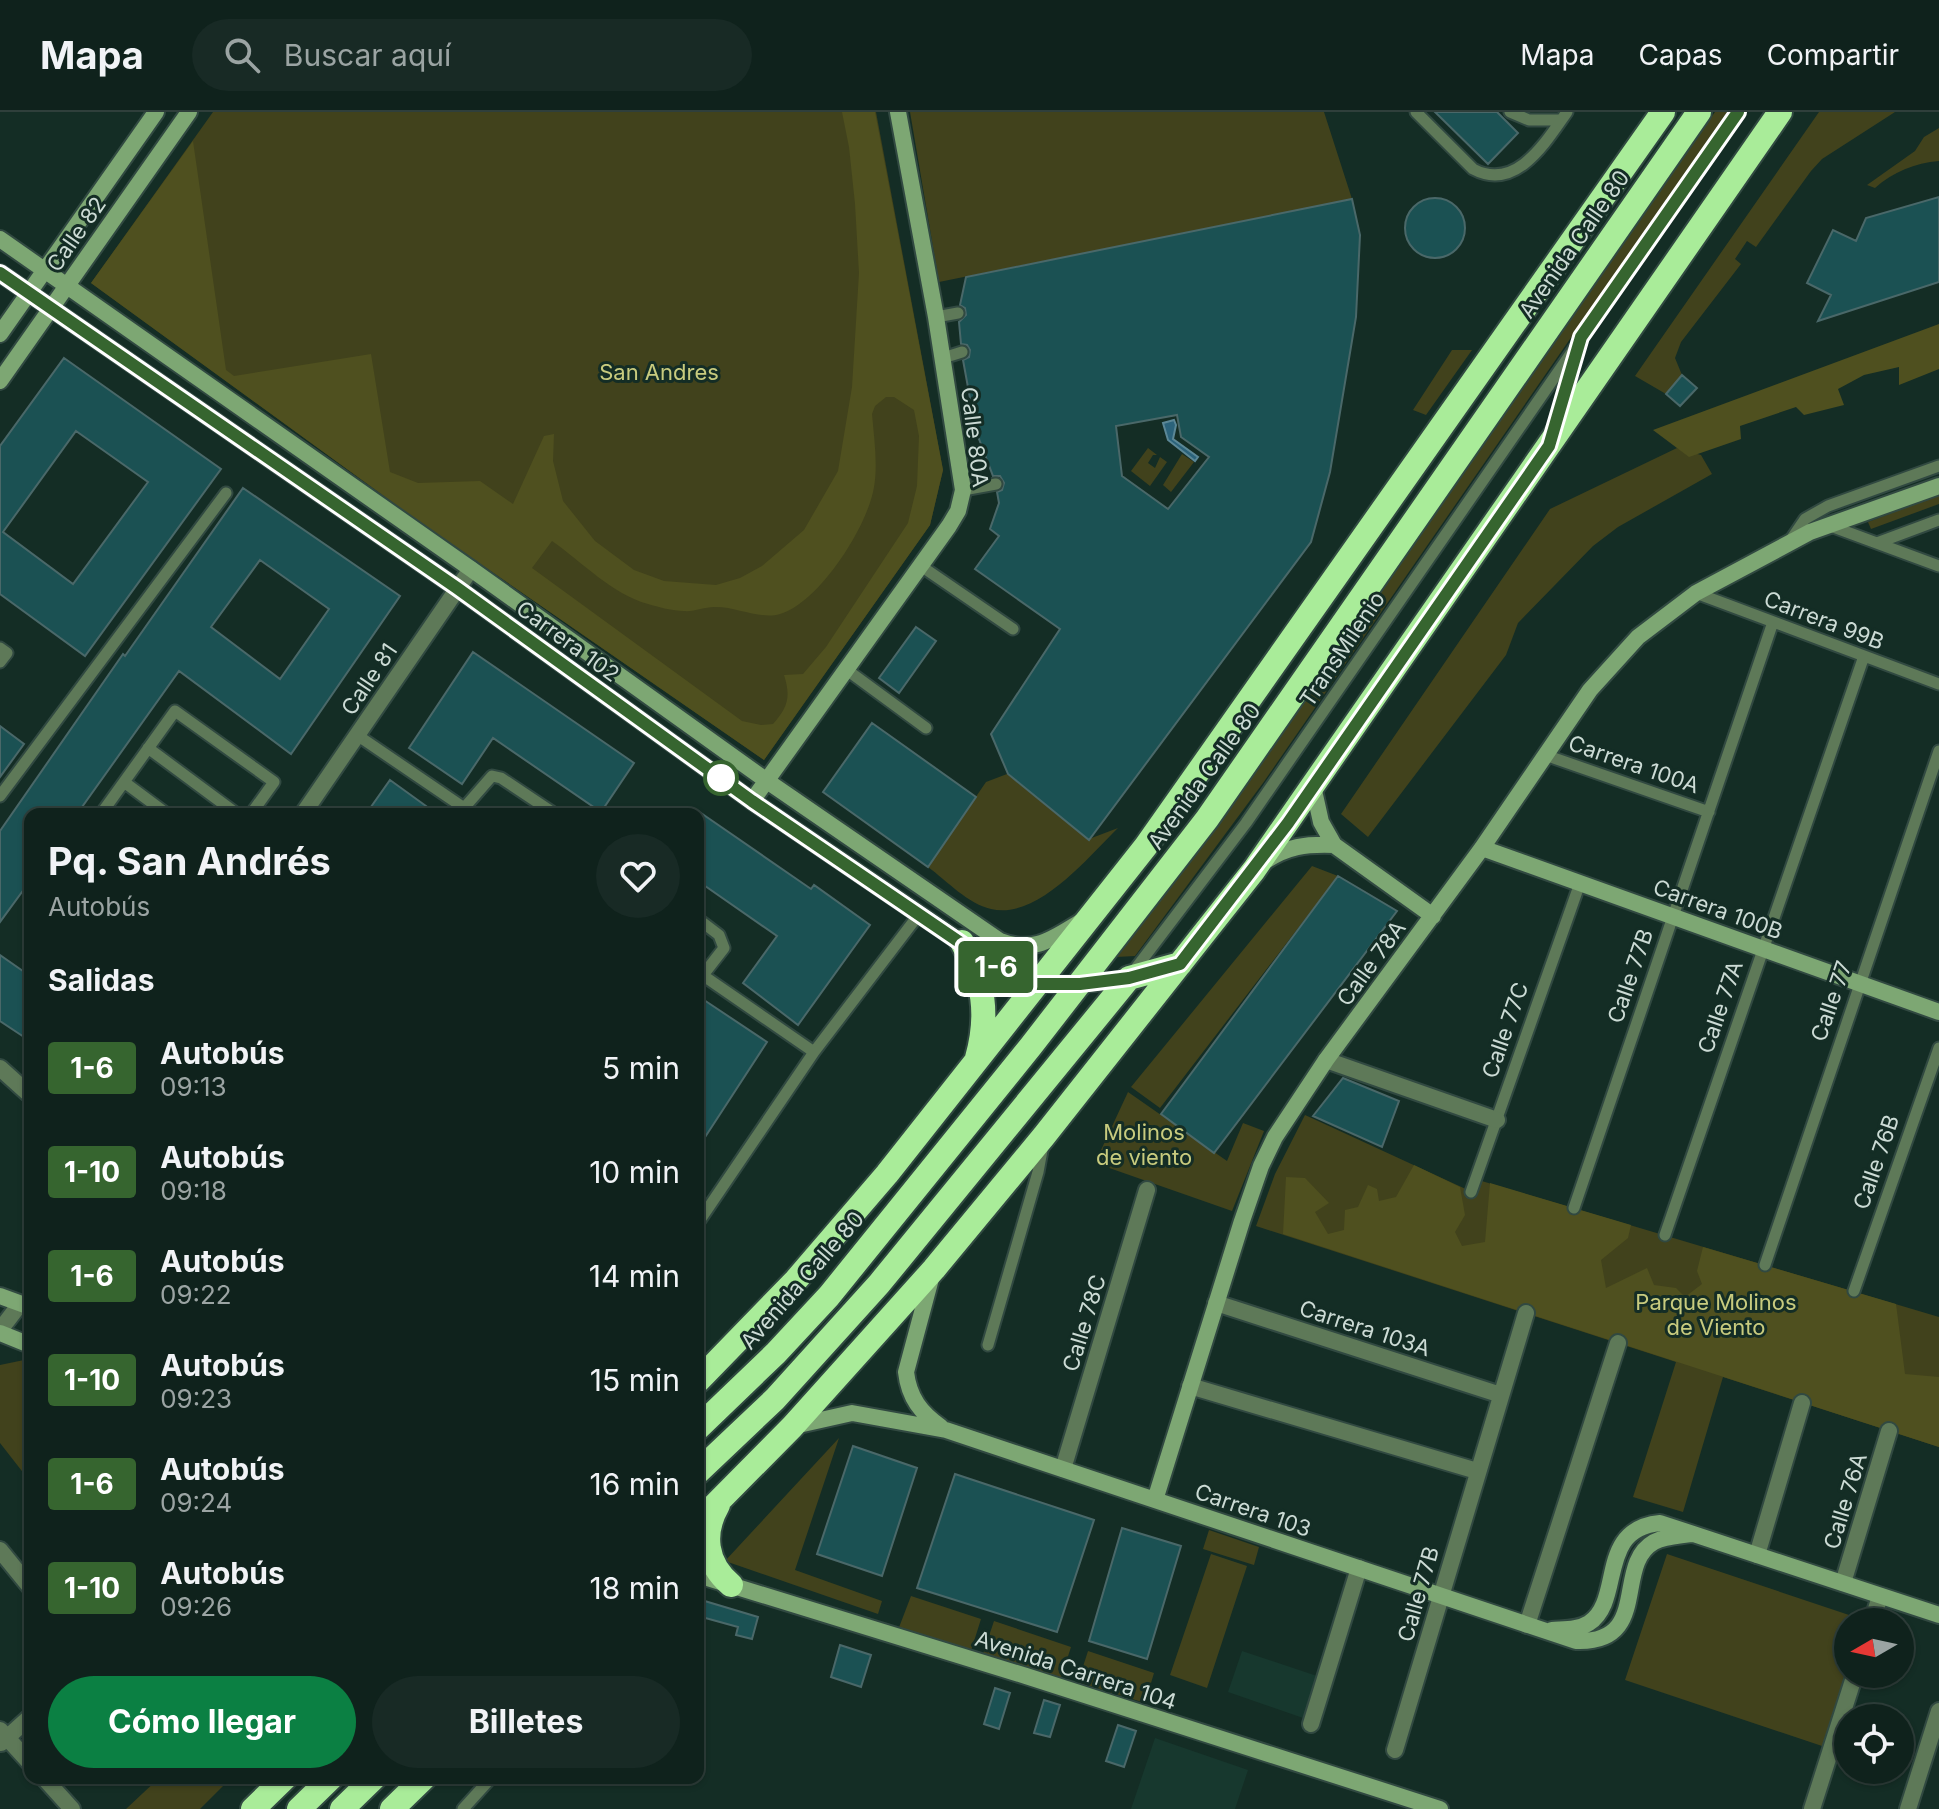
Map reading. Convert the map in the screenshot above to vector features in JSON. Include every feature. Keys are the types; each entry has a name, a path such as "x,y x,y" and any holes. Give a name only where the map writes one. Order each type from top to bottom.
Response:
{"highway":[{"name":"Avenida Calle 80","path":"704,1422 776,1353 829,1296 1080,984 1207,819 1699,112"},
{"path":"704,1516 792,1427 934,1269 1044,1136 1254,870 1780,112"},
{"name":"Avenida Calle 80","path":"704,1375 796,1280 887,1174 1095,912 1214,753 1659,116"},
{"path":"962,942 972,959 984,997 982,1039 976,1064"},
{"path":"704,1466 775,1399 879,1284 1129,978 1180,964"},
{"path":"727,1495 711,1518 708,1546 718,1571 731,1585"},
{"path":"253,1809 279,1784"},
{"path":"299,1809 325,1784"},
{"path":"342,1809 368,1784"},
{"path":"392,1809 418,1784"}],"street":[{"name":"Calle 82","path":"0,334 156,112"},
{"name":"Calle 82","path":"0,381 189,112"},
{"name":"Calle 80A","path":"752,801 921,566 958,511 963,490 936,317 898,112"},
{"name":"Carrera 102","path":"0,239 767,781 1000,941 1032,946 1055,938 1095,912"},
{"name":"Carrera 102","path":"0,273 457,588 752,801 1015,979 1036,984 1080,984 1129,978"},
{"name":"Calle 78A","path":"1155,1500 1261,1166 1286,1119 1482,848 1590,690 1638,637 1696,593 1790,541 1939,486"},
{"name":"Calle 81","path":"307,808 471,569"},
{"path":"1313,786 1321,822 1334,845 1433,916"},
{"path":"1254,870 1290,847 1334,845"},
{"name":"Carrera 100B","path":"1482,848 1939,1012"},
{"path":"1326,1060 1497,1120"},
{"path":"0,1068 24,1090"},
{"name":"Calle 78C","path":"1063,1469 1147,1190"},
{"name":"Carrera 103","path":"934,1269 906,1372 914,1401 927,1417 946,1430"},
{"path":"0,1296 24,1305"},
{"name":"Carrera 103A","path":"1216,1303 1501,1395"},
{"path":"24,1306 0,1332 24,1342"},
{"name":"Calle 77B","path":"1395,1750 1526,1313"},
{"path":"1527,1625 1618,1343"},
{"path":"1190,1386 1477,1471"},
{"path":"1757,1555 1802,1403"},
{"name":"Carrera 103","path":"792,1427 823,1417 852,1413 946,1430 1546,1631"},
{"name":"Calle 76A","path":"1843,1583 1889,1431"},
{"path":"1546,1631 1580,1627 1592,1621 1601,1605 1622,1544 1633,1531 1660,1523 1939,1615"},
{"path":"1546,1631 1576,1641 1598,1640 1608,1636 1623,1616 1639,1561 1646,1549 1654,1542 1691,1534"},
{"path":"0,1550 24,1580"},
{"path":"1311,1724 1359,1568"},
{"name":"Avenida Carrera 104","path":"704,1577 1440,1809"},
{"path":"1876,1608 1880,1596"},
{"path":"1812,1809 1851,1688"},
{"path":"1908,1809 1939,1711"},
{"path":"24,1721 2,1737 24,1757"},
{"path":"49,1784 72,1809"}],"lane":[{"path":"1416,112 1473,169 1497,177 1525,164 1564,116"},
{"path":"1510,112 1529,120 1564,116"},
{"name":"TransMilenio","path":"1129,978 1246,823 1738,112"},
{"path":"936,317 958,313"},
{"name":"TransMilenio","path":"1549,446 1581,337"},
{"path":"943,358 962,352"},
{"path":"1790,541 1805,519 1828,506 1939,466"},
{"path":"963,490 996,484"},
{"path":"0,796 226,493"},
{"path":"1876,543 1939,520"},
{"path":"1828,525 1939,566"},
{"path":"921,566 1013,629"},
{"name":"Carrera 99B","path":"1696,593 1939,684"},
{"name":"Calle 77B","path":"1574,1208 1773,622"},
{"path":"0,648 7,653 0,662"},
{"name":"Calle 77A","path":"1665,1235 1864,656"},
{"path":"847,670 926,728"},
{"path":"105,808 175,711 274,782 255,808"},
{"path":"357,735 464,808"},
{"path":"148,748 229,808"},
{"name":"Calle 77","path":"1765,1265 1939,751"},
{"name":"Carrera 100A","path":"1545,755 1709,812"},
{"path":"470,808 492,776 501,778 546,808"},
{"path":"124,782 159,808"},
{"name":"Calle 77C","path":"1471,1192 1580,883"},
{"path":"704,1214 814,1052 920,913"},
{"path":"704,924 719,935 724,948 704,969"},
{"path":"704,976 814,1052"},
{"name":"Calle 76B","path":"1854,1291 1939,1048"},
{"path":"988,1345 1038,1172 1044,1136"},
{"path":"463,1809 486,1784"}],"shaded area":[{"path":"1242,1651 1320,1677 1306,1719 1228,1692"},
{"path":"1155,1738 1248,1770 1235,1809 1131,1809"}],"green space":[{"name":"San Andres","path":"213,112 876,112 943,470 930,525 764,760 417,520 91,283"},
{"path":"842,112 875,112 943,470 930,525 764,760 417,520 91,283 193,141 226,370 234,376 371,354 390,472 418,483 480,481 513,504 544,436 554,434 553,461 563,501 595,541 634,570 664,581 716,585 740,578 762,566 804,530 838,471 852,387 859,273 849,147","holes":["886,397 894,397 914,410 919,436 917,486 908,523 826,647 803,674 784,675 787,701 773,724 742,721 532,568 552,541 622,593 656,606 688,611 722,607 772,615 795,607 825,579 862,522 875,478 872,414 875,406"]},
{"path":"910,112 1324,112 1352,199 939,282"},
{"path":"1715,112 1727,112 1263,783 1135,956 1116,957 1248,779"},
{"path":"1819,112 1895,112 1822,159 1756,247 1747,241 1735,259 1741,264 1681,342 1675,358 1682,375 1666,394 1635,376"},
{"path":"1939,128 1939,161 1905,169 1875,188 1867,185 1915,151 1924,137"},
{"path":"1939,324 1939,369 1899,385 1899,367 1864,375 1838,389 1844,405 1804,415 1796,407 1740,426 1741,439 1689,457 1653,430"},
{"path":"1452,350 1472,350 1426,415 1413,410"},
{"path":"1148,448 1157,455 1153,455 1148,463 1155,468 1160,457 1167,462 1150,486 1131,471"},
{"path":"1677,448 1701,455 1712,474 1618,527 1593,546 1518,623 1506,655 1368,837 1341,814 1550,509"},
{"path":"1182,454 1194,462 1171,492 1163,485"},
{"path":"1939,495 1939,504 1871,529 1868,522"},
{"path":"1007,774 1089,839 1118,828 1061,884 1026,905 1009,910 982,906 928,867 986,782"},
{"path":"1312,866 1338,876 1160,1108 1131,1087"},
{"name":"Molinos de viento","path":"1128,1092 1227,1161 1243,1123 1264,1131 1232,1211 1095,1163"},
{"name":"Parque Molinos de Viento","path":"1305,1115 1470,1191 1475,1179 1939,1317 1939,1447 1723,1377 1683,1512 1633,1497 1676,1362 1256,1226 1275,1174"},
{"name":"Parque Molinos de Viento","path":"1414,1165 1460,1187 1465,1215 1455,1232 1462,1246 1485,1242 1490,1183 1631,1225 1628,1238 1601,1260 1606,1288 1647,1268 1654,1285 1676,1288 1685,1297 1702,1284 1697,1271 1703,1247 1896,1304 1905,1374 1939,1377 1939,1447 1283,1234 1286,1177 1305,1178 1329,1203 1315,1212 1328,1234 1344,1230 1345,1210 1358,1207 1368,1185 1377,1189 1379,1201 1396,1197"},
{"path":"24,1360 24,1474 0,1443 0,1365"},
{"path":"839,1438 795,1570 882,1601 878,1614 725,1561"},
{"path":"1209,1530 1259,1547 1254,1565 1203,1549"},
{"path":"1211,1554 1247,1566 1207,1688 1170,1675"},
{"path":"1667,1554 1834,1610 1834,1688 1844,1688 1840,1704 1834,1704 1834,1726 1828,1748 1625,1680"},
{"path":"911,1596 981,1619 970,1654 898,1630"},
{"path":"994,1621 1071,1647 1060,1681 983,1654"},
{"path":"1088,1651 1154,1673 1145,1703 1078,1682"},
{"path":"153,1784 225,1784 200,1809 126,1809"}],"water":[{"path":"1174,420 1173,439 1198,457 1195,461 1168,440 1163,423"}],"building":[{"path":"1435,112 1497,112 1518,133 1488,164"},
{"path":"1939,197 1939,282 1818,321 1831,295 1807,283 1833,230 1856,241 1866,218"},
{"path":"1435,198 1447,200 1456,207 1463,216 1463,240 1456,249 1447,256 1435,258 1423,256 1414,249 1407,240 1405,228 1407,216 1414,207 1423,200"},
{"path":"1352,199 1360,235 1356,317 1330,472 1311,542 1089,840 1008,774 991,734 1060,629 975,569 999,536 990,529 999,503 997,492 1002,490 1004,483 1000,476 993,476 976,431 963,360 969,357 970,350 967,345 961,344 959,322 966,315 965,308 960,305 966,277","holes":["1177,415 1181,437 1209,457 1168,509 1122,476 1116,426"]},
{"path":"64,358 221,469 85,656 0,594 0,446","holes":["76,431 148,482 73,584 3,532"]},
{"path":"1682,375 1697,388 1680,406 1666,394"},
{"path":"243,488 400,596 291,754 179,671 81,808 24,808 24,889 0,922 0,831 123,654 125,656","holes":["260,560 329,609 280,679 211,627"]},
{"path":"916,627 936,641 899,693 879,678"},
{"path":"473,652 634,763 604,808 595,808 493,738 462,784 409,748"},
{"path":"872,723 976,797 928,867 823,792"},
{"path":"0,726 24,744 0,777"},
{"path":"390,780 429,808 370,808"},
{"path":"704,815 811,889 814,885 870,925 798,1025 743,983 777,936 704,885"},
{"path":"1338,876 1397,911 1214,1153 1161,1114"},
{"path":"0,955 24,972 24,1037 0,1021"},
{"path":"704,1000 767,1042 704,1139"},
{"path":"1343,1078 1399,1101 1382,1147 1313,1116"},
{"path":"853,1446 917,1468 882,1576 817,1554"},
{"path":"955,1474 1094,1520 1057,1632 917,1588"},
{"path":"1122,1528 1181,1546 1147,1659 1089,1641"},
{"path":"704,1601 758,1617 752,1639 736,1635 738,1627 704,1618"},
{"path":"840,1645 871,1655 861,1687 831,1677"},
{"path":"995,1688 1010,1693 999,1729 984,1724"},
{"path":"1044,1700 1060,1705 1050,1737 1034,1733"},
{"path":"1118,1725 1136,1731 1124,1767 1106,1761"}],"bus line":[{"name":"1-6","path":"0,273 457,588 752,801 999,969 1015,979 1036,984 1080,984 1129,978 1180,964 1254,870 1549,446 1581,337 1738,112"}]}
